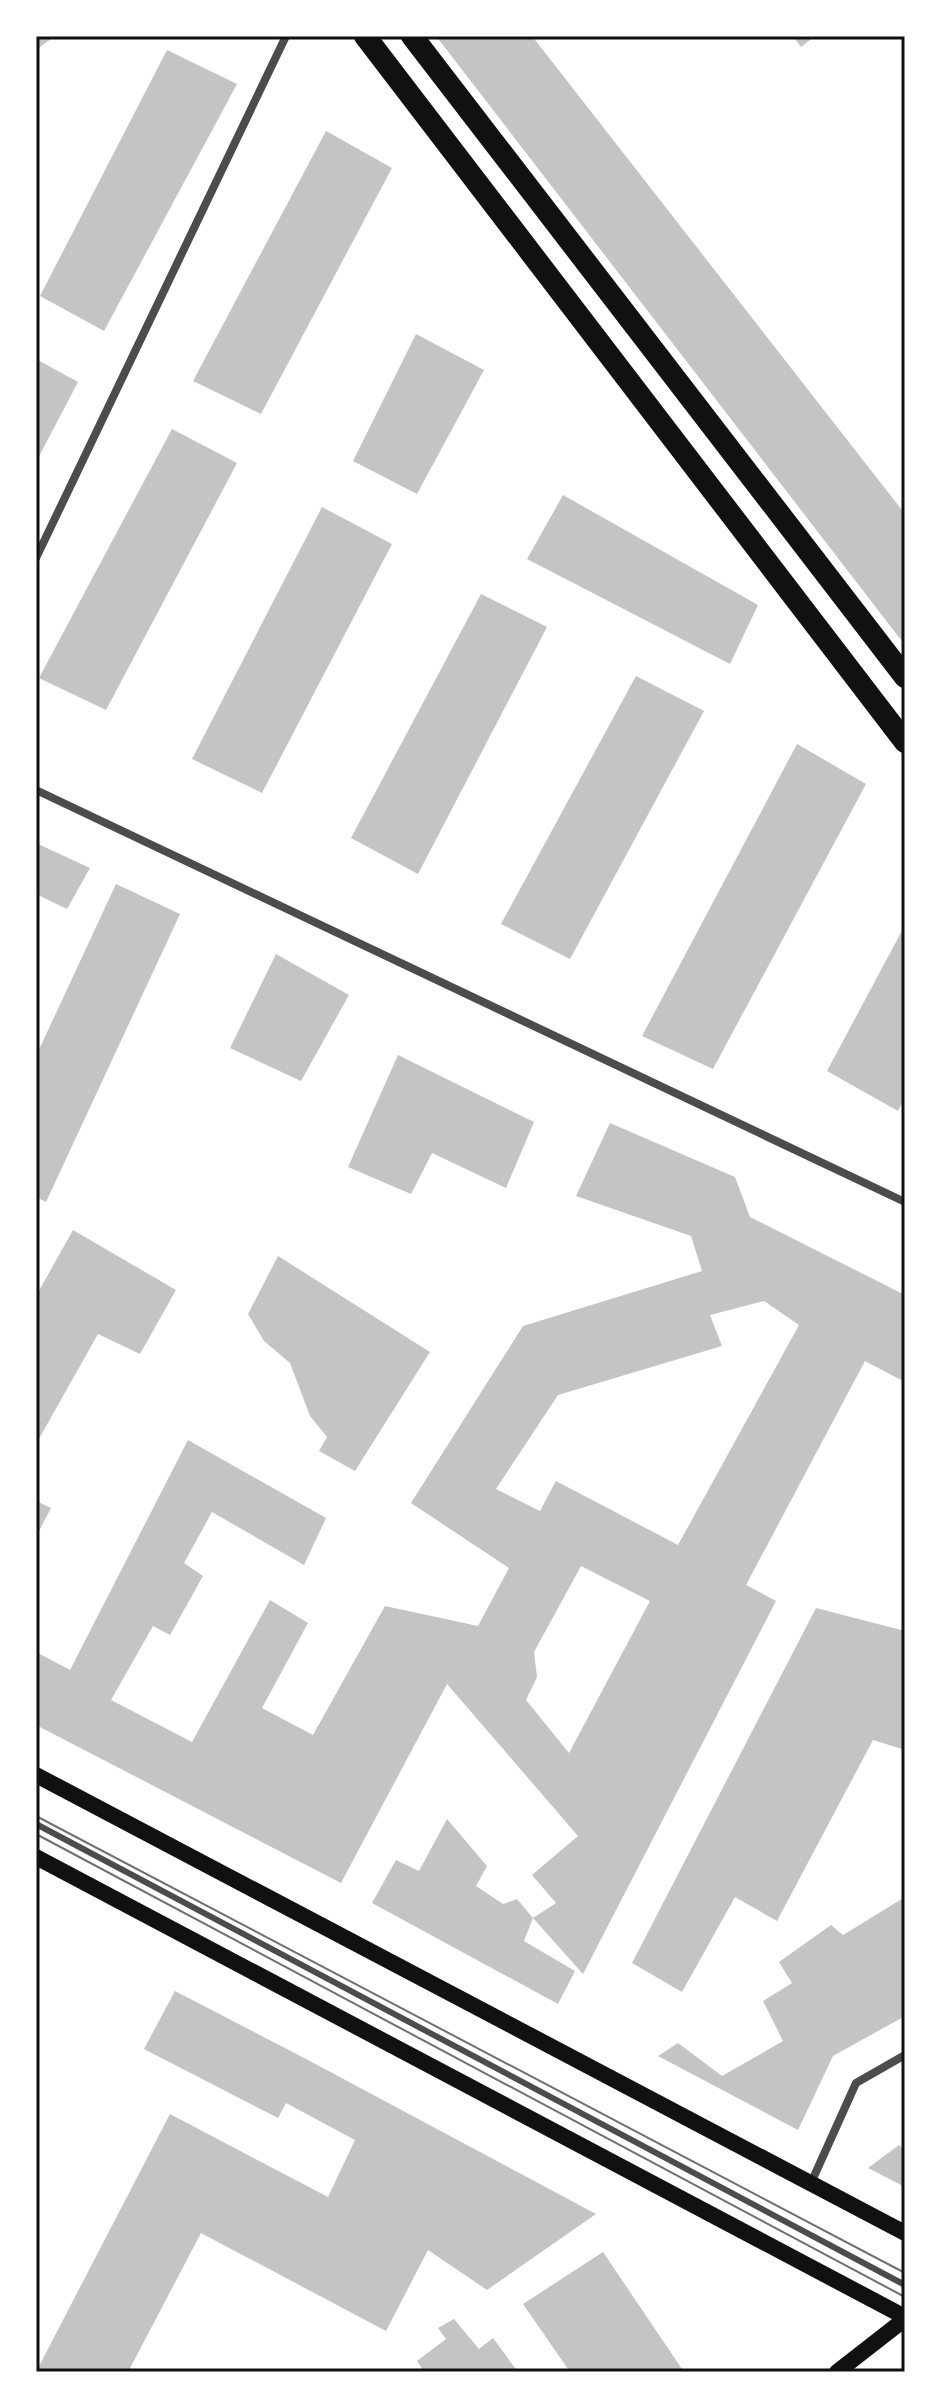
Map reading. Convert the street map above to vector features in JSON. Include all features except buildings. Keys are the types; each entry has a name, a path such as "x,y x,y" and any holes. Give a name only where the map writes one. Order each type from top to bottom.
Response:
{"highway":[{"path":"365,36 905,742"},
{"path":"412,36 905,677"}],"main road":[{"path":"36,1775 905,2233"},
{"path":"36,1857 905,2318 837,2372"}],"street":[{"path":"36,558 286,36"},
{"path":"36,790 905,1202"},
{"path":"811,2183 856,2083 905,2055"}],"lane":[{"path":"36,1824 905,2285"}],"tram line":[{"path":"36,1816 905,2273"},
{"path":"36,1834 905,2297"}]}
